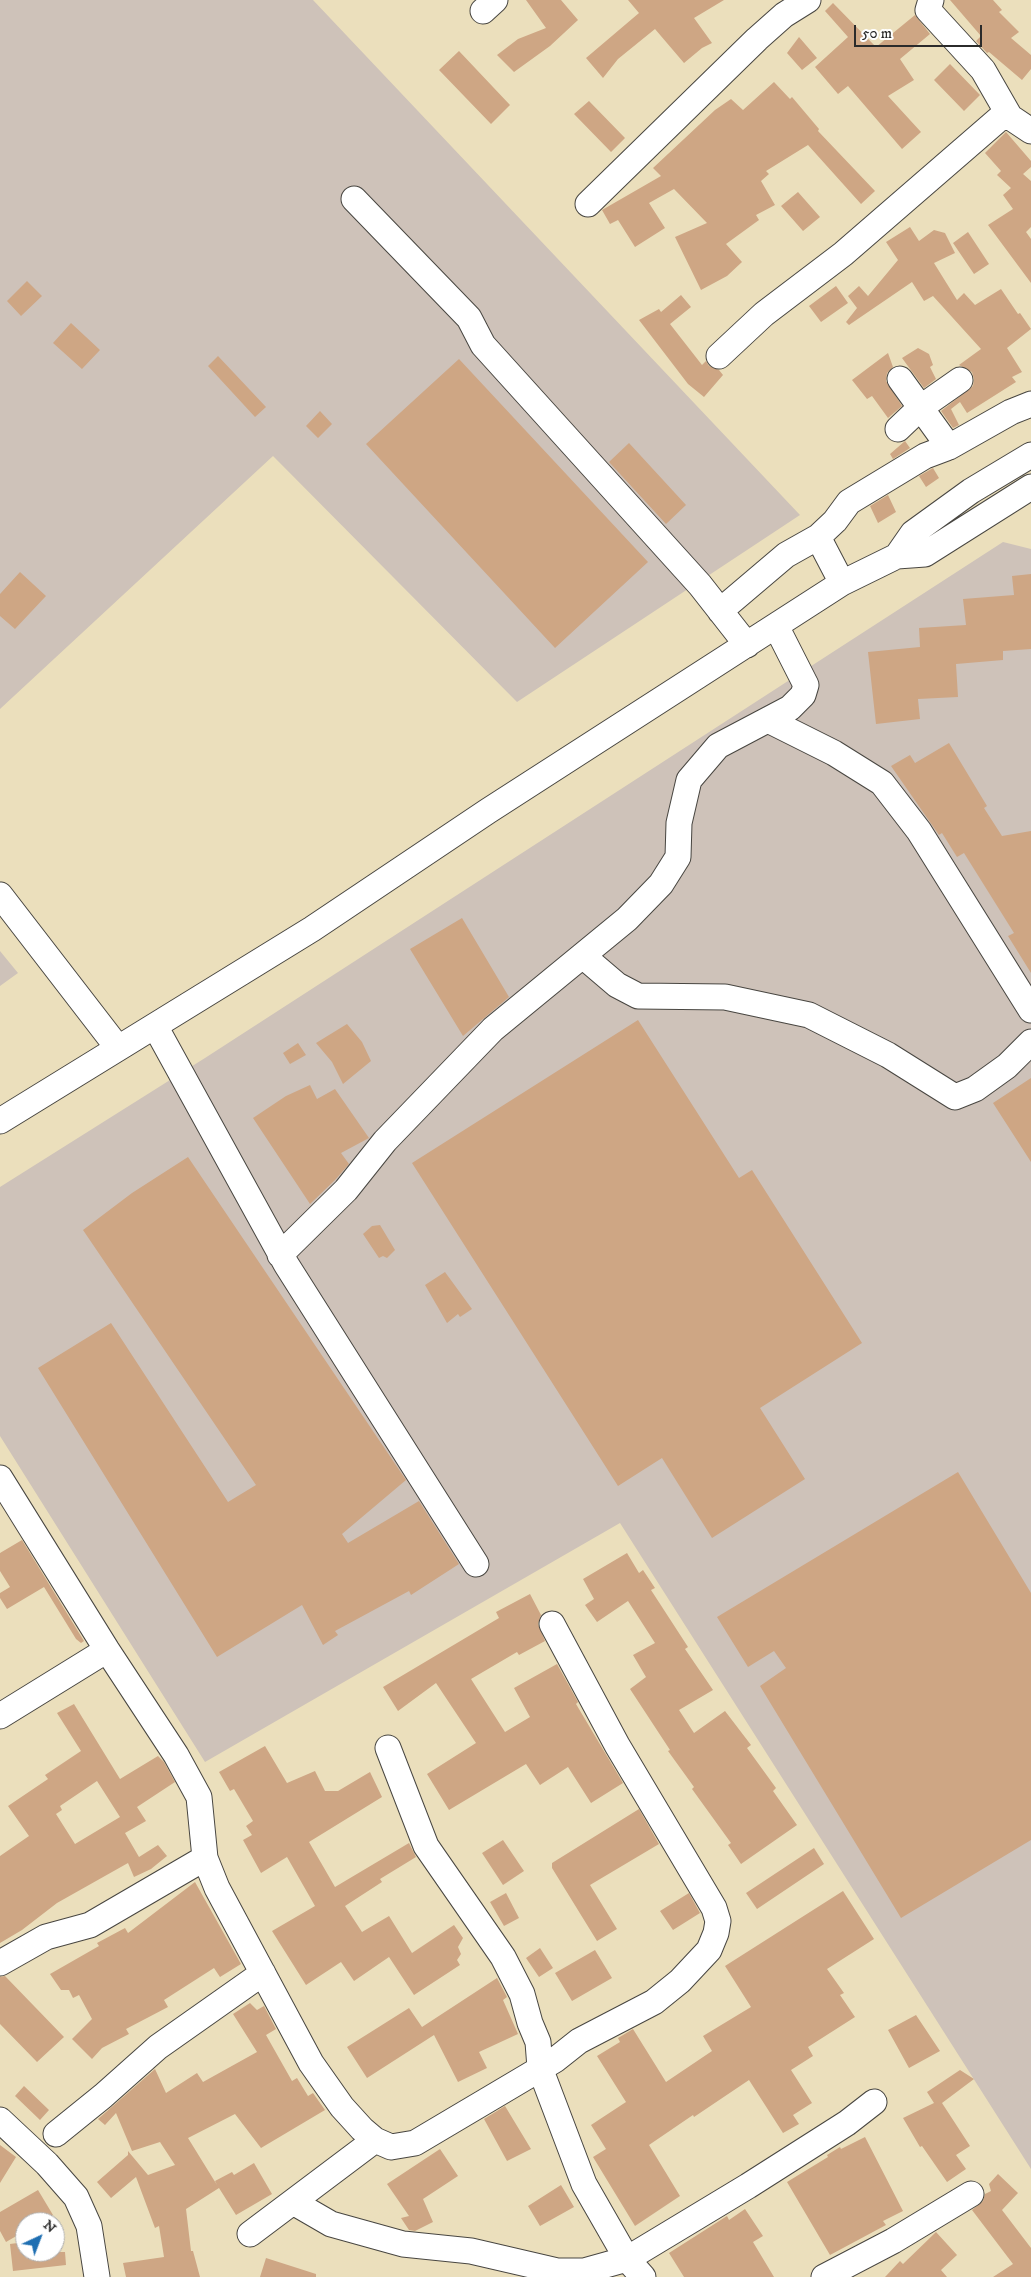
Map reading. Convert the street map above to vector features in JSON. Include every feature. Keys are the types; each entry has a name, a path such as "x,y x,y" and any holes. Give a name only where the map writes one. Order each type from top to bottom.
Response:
{"street":[{"path":"588,204 757,39 784,15 808,0"},
{"path":"931,0 928,10 983,70 1010,117 1031,131"},
{"path":"719,356 764,314 843,254 1000,118 1010,117"},
{"path":"354,199 469,318 483,345 700,585 747,645"},
{"path":"900,379 949,447"},
{"path":"898,428 920,408 960,380"},
{"path":"720,611 786,555 818,537 835,521 849,502 925,456 949,447 1011,412 1031,404"},
{"path":"897,556 913,533 971,491 1031,455"},
{"path":"0,1121 312,929 488,812 842,583 897,556 925,554 1031,487"},
{"path":"818,537 842,583"},
{"path":"280,1255 346,1190 385,1141 493,1029 627,919 654,891 678,857 679,823 689,780 718,746 790,708 803,695 806,685 776,626"},
{"path":"768,720 834,753 882,783 919,831 1031,1010"},
{"path":"0,895 118,1048"},
{"path":"583,956 617,985 638,996 725,997 809,1015 888,1055 955,1098 976,1089 1007,1066 1031,1042"},
{"path":"155,1026 280,1255 476,1564"},
{"path":"0,1478 107,1650 176,1754 199,1797 205,1858 217,1888 311,2063 342,2107 375,2140 391,2146 415,2143 555,2060 579,2040 654,2002 667,1992 708,1950 716,1933 718,1921 714,1908 617,1745 552,1624"},
{"path":"0,1716 107,1650"},
{"path":"388,1748 426,1846 503,1957 522,1994 530,2023 538,2042 540,2068 584,2184 635,2268"},
{"path":"0,1963 46,1937 90,1925 205,1858"},
{"path":"56,2134 103,2096 158,2047 263,1973"},
{"path":"293,2202 331,2224 403,2244 471,2251 557,2271 635,2268 748,2186 847,2123 874,2102"},
{"path":"0,2120 47,2164 76,2197 89,2226 97,2277"},
{"path":"250,2234 375,2140"},
{"path":"824,2277 893,2242 971,2194"}],"shaded area":[{"path":"0,0 313,0 800,515 517,702 273,456 0,709"},
{"path":"1003,542 1031,549 1031,2169 620,1523 205,1762 0,1436 0,1187 205,1058"},
{"path":"0,951 18,973 0,986"}],"building":[{"path":"526,0 561,0 578,20 550,46 514,72 497,55 518,39 546,28"},
{"path":"628,0 724,0 694,18 712,43 702,48 684,63 655,29 618,59 603,78 586,58 639,13"},
{"path":"950,0 993,0 1002,10 999,12 1019,32 1011,38 1031,55 1031,69 1022,80 989,52 987,53 976,41 981,36"},
{"path":"833,3 876,47 915,15 930,34 900,59 914,80 888,96 921,132 902,149 848,86 838,94 815,67 848,37 825,11"},
{"path":"799,37 817,58 802,70 787,53"},
{"path":"459,51 510,105 491,124 439,70"},
{"path":"950,64 980,95 964,111 934,80"},
{"path":"774,82 790,99 792,97 819,129 818,131 875,191 861,204 808,145 766,171 769,174 761,181 775,205 756,215 759,220 726,244 742,262 727,276 701,290 675,237 707,223 674,189 649,203 665,228 635,247 618,220 610,224 602,210 661,176 653,168 715,110 731,99 743,110"},
{"path":"589,101 625,138 611,152 574,114"},
{"path":"1006,132 1031,161 1031,167 1023,174 1031,181 1031,227 1026,232 1031,239 1031,283 988,225 1013,209 1003,195 1011,188 997,175 1001,171 985,153"},
{"path":"798,192 820,217 803,231 781,206"},
{"path":"910,227 919,241 934,230 945,233 955,253 934,263 957,300 964,293 975,305 1001,289 1031,329 1007,348 1022,372 1012,377 1016,382 967,413 960,402 951,409 959,425 953,428 941,411 973,386 972,372 959,365 981,349 933,296 924,301 912,282 849,325 846,322 857,308 848,296 859,286 868,296 898,260 886,242"},
{"path":"968,232 989,264 974,274 953,243"},
{"path":"27,281 42,296 21,316 7,301"},
{"path":"836,286 848,303 821,322 809,306"},
{"path":"681,295 691,307 670,324 702,365 706,361 709,366 719,370 723,375 704,397 688,384 639,320 659,309 661,312"},
{"path":"71,323 100,350 82,369 53,343"},
{"path":"918,348 929,354 933,365 930,367 936,379 924,388 902,358"},
{"path":"888,353 893,367 887,373 886,381 902,406 888,418 872,396 867,399 852,380"},
{"path":"218,356 266,407 255,417 208,366"},
{"path":"459,359 648,562 555,648 366,444"},
{"path":"320,411 332,424 318,438 306,426"},
{"path":"905,441 910,448 893,459 890,454"},
{"path":"629,443 686,505 666,524 609,462"},
{"path":"933,468 939,478 926,487 919,476"},
{"path":"888,495 896,512 878,523 870,506"},
{"path":"20,572 46,596 15,629 0,616 0,594"},
{"path":"1031,574 1031,649 1003,651 1003,660 956,664 958,697 918,699 920,719 876,724 868,652 920,647 919,628 966,625 963,599 1014,595 1012,576"},
{"path":"949,743 987,806 984,808 1002,836 1031,831 1031,973 1008,936 1014,933 964,853 957,857 942,833 939,835 891,766 910,755 915,763"},
{"path":"462,918 509,997 463,1036 410,949"},
{"path":"638,1020 739,1178 752,1170 862,1343 760,1408 805,1479 712,1538 662,1458 618,1486 412,1163"},
{"path":"347,1024 362,1042 371,1061 343,1084 332,1062 316,1043"},
{"path":"298,1043 306,1055 290,1064 283,1053"},
{"path":"1031,1078 1031,1162 993,1103"},
{"path":"310,1085 317,1099 335,1089 369,1138 341,1153 349,1164 310,1204 253,1118 286,1096"},
{"path":"188,1157 406,1480 342,1534 348,1543 419,1501 459,1564 411,1595 409,1591 335,1631 338,1635 323,1645 302,1605 217,1657 38,1368 111,1323 228,1502 256,1485 83,1230 132,1193"},
{"path":"380,1225 395,1250 387,1258 383,1256 379,1258 363,1234 372,1226"},
{"path":"445,1272 472,1309 460,1317 458,1314 447,1323 425,1285"},
{"path":"958,1472 1031,1593 1031,1840 901,1918 760,1686 786,1668 774,1651 748,1667 717,1617"},
{"path":"22,1540 84,1641 81,1643 76,1639 44,1587 7,1609 0,1598 0,1593 10,1587 0,1571 0,1553"},
{"path":"627,1553 639,1573 643,1570 655,1588 651,1590 688,1647 685,1649 713,1690 679,1710 694,1733 725,1711 751,1745 747,1748 776,1788 773,1791 797,1825 741,1864 728,1845 731,1843 692,1789 694,1787 668,1751 670,1750 630,1689 646,1677 633,1655 655,1643 628,1601 597,1622 585,1605 594,1599 583,1579"},
{"path":"530,1594 541,1615 538,1624 545,1641 519,1655 517,1652 471,1679 505,1732 530,1717 514,1688 557,1664 578,1702 576,1704 623,1783 591,1803 568,1767 540,1785 526,1764 449,1810 427,1774 476,1743 436,1683 398,1711 383,1687 499,1618 496,1612"},
{"path":"74,1704 120,1779 158,1756 164,1762 175,1782 137,1807 146,1821 125,1833 139,1857 158,1845 167,1856 151,1869 134,1877 128,1863 57,1903 22,1930 0,1943 0,1856 29,1836 8,1806 48,1779 45,1775 81,1751 57,1713","holes":["97,1781 120,1817 75,1844 56,1814 62,1810 60,1806"]},
{"path":"265,1746 287,1783 315,1771 325,1791 338,1791 370,1772 382,1797 309,1842 335,1887 409,1843 416,1857 380,1879 382,1882 345,1906 362,1932 389,1916 412,1953 454,1925 463,1938 458,1947 461,1954 457,1960 460,1965 414,1995 389,1957 354,1981 341,1962 306,1985 272,1931 315,1906 287,1857 261,1873 243,1840 252,1835 246,1826 253,1821 234,1789 230,1791 219,1772"},
{"path":"639,1809 659,1844 590,1885 617,1929 597,1941 552,1868 552,1863"},
{"path":"503,1840 524,1871 503,1885 482,1853"},
{"path":"814,1848 824,1864 757,1909 746,1893"},
{"path":"195,1882 241,1964 220,1977 214,1968 164,2000 168,2007 126,2029 129,2034 102,2048 92,2059 72,2039 92,2019 79,1995 73,1998 69,1990 61,1990 50,1974 99,1946 97,1943 125,1928 128,1933"},
{"path":"843,1891 874,1939 827,1969 844,1993 840,1995 855,2017 808,2047 813,2056 791,2070 812,2103 793,2115 799,2124 783,2133 749,2080 649,2145 680,2196 635,2226 593,2157 606,2149 591,2125 626,2102 597,2056 620,2042 618,2038 633,2029 666,2082 712,2051 703,2036 751,2007 725,1966"},
{"path":"506,1893 519,1918 504,1926 490,1902"},
{"path":"689,1893 700,1913 673,1930 660,1911"},
{"path":"540,1948 553,1968 539,1977 526,1958"},
{"path":"595,1950 612,1978 572,2001 555,1973"},
{"path":"5,1976 64,2037 37,2062 0,2024 0,1977"},
{"path":"497,1978 507,1997 503,2000 518,2034 479,2052 487,2068 458,2082 434,2035 367,2078 347,2047 409,2008 422,2027"},
{"path":"250,2003 257,2010 264,2006 276,2029 266,2035 292,2081 297,2078 308,2096 313,2093 325,2110 261,2148 235,2114 188,2138 217,2185 215,2181 232,2172 234,2175 254,2163 272,2194 236,2215 219,2188 186,2209 191,2251 193,2251 200,2277 126,2277 123,2263 164,2257 159,2226 155,2228 136,2177 111,2198 97,2182 128,2155 128,2151 148,2175 175,2165 160,2142 132,2151 116,2113 105,2125 98,2119 155,2069 166,2093 197,2073 203,2082 257,2052 233,2014"},
{"path":"916,2015 940,2051 909,2068 888,2030"},
{"path":"960,2070 974,2079 942,2103 970,2146 956,2155 966,2169 947,2182 922,2146 920,2147 903,2118 934,2103 927,2092"},
{"path":"24,2086 49,2110 40,2120 15,2096"},
{"path":"505,2106 531,2149 507,2161 484,2119"},
{"path":"865,2137 903,2211 883,2221 886,2225 830,2255 787,2182 828,2157 827,2155 840,2147 841,2149"},
{"path":"0,2145 16,2157 0,2183"},
{"path":"440,2149 458,2176 423,2199 433,2222 415,2231 409,2230 401,2218 409,2216 387,2184"},
{"path":"998,2174 1018,2193 1002,2210 1031,2248 1031,2277 993,2277 1013,2264 972,2210 983,2201 985,2194 991,2191 989,2184"},
{"path":"561,2185 574,2207 540,2226 528,2206"},
{"path":"38,2190 51,2212 15,2212 15,2237 6,2242 0,2231 0,2212"},
{"path":"745,2209 763,2236 753,2242 774,2277 684,2277 669,2253 727,2216 729,2220"},
{"path":"936,2232 957,2255 941,2270 947,2277 885,2277 900,2261 903,2264"},
{"path":"15,2243 15,2262 65,2262 65,2252 66,2265 13,2271 10,2244"},
{"path":"266,2258 316,2274 316,2277 260,2277"}]}
